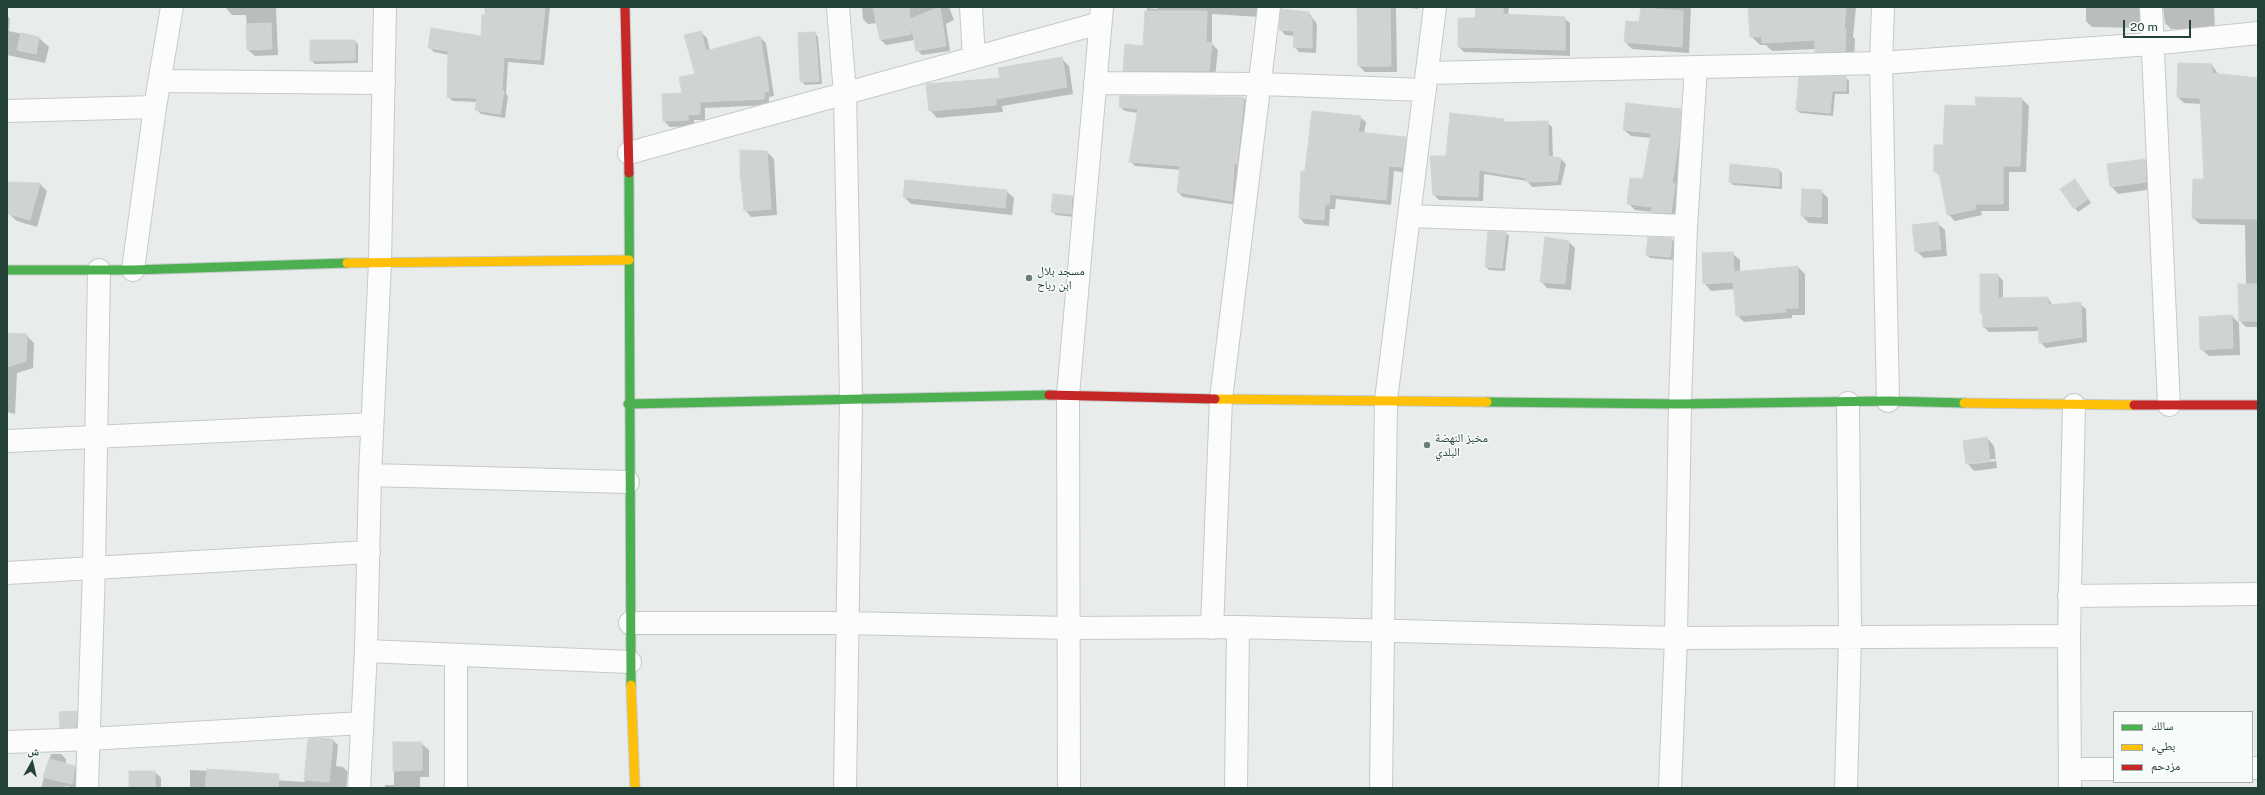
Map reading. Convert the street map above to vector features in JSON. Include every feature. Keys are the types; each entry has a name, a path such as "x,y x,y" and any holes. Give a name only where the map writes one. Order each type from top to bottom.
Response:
{"street":[{"path":"133,270 155,107 172,7"},
{"path":"359,788 366,651 372,424 380,262 385,7"},
{"path":"625,7 629,153 628,482 630,662 635,788"},
{"path":"838,7 845,94 851,399 845,788"},
{"path":"972,7 974,57"},
{"path":"1212,628 1221,400 1261,84 1269,7"},
{"path":"1381,788 1386,400 1435,7"},
{"path":"1883,7 1880,63 1888,401"},
{"path":"2151,7 2151,44 2169,405"},
{"path":"629,153 974,57 1101,15 1068,395 1069,788"},
{"path":"1095,83 1261,84 1426,81 1696,67 1880,63 2151,44 2258,33"},
{"path":"1670,788 1676,638 1680,404 1686,226 1696,67"},
{"path":"160,81 384,83"},
{"path":"7,111 155,107"},
{"path":"1409,216 1686,226"},
{"path":"7,270 133,270 380,262 628,260"},
{"path":"86,788 89,739 94,568 99,270"},
{"path":"628,404 1068,395 1221,400 1386,400 1680,404 1848,403 1888,401 2074,405 2258,405"},
{"path":"1846,788 1850,637 1848,403"},
{"path":"2074,405 2069,596 2071,779 2113,769"},
{"path":"7,440 372,424"},
{"path":"370,475 628,482"},
{"path":"7,573 369,552"},
{"path":"2069,596 2258,594"},
{"path":"630,623 847,623 1069,628 1238,628 1676,638 2069,636"},
{"path":"1236,788 1238,628"},
{"path":"366,651 630,662"},
{"path":"456,655 456,788"},
{"path":"7,742 89,739 362,723"}],"building":[{"path":"485,7 545,7 540,60 504,57 502,90 504,91 500,114 475,110 477,98 447,97 448,51 428,48 431,28 481,36 482,15 485,15"},
{"path":"873,7 909,7 911,34 880,40"},
{"path":"940,7 946,46 916,51 910,19"},
{"path":"1357,7 1390,7 1391,66 1358,66"},
{"path":"1476,7 1503,7 1503,14 1565,17 1565,50 1458,47 1458,18 1475,18"},
{"path":"1748,7 1844,7 1846,9 1844,29 1846,29 1845,51 1815,52 1815,40 1762,43 1762,36 1750,37"},
{"path":"1641,8 1683,11 1682,47 1624,42 1626,21 1639,22"},
{"path":"1281,9 1309,12 1309,17 1312,18 1312,48 1293,47 1294,31 1279,30"},
{"path":"1145,11 1207,11 1206,42 1212,43 1209,71 1123,71 1125,44 1143,46"},
{"path":"271,23 272,49 247,50 246,24"},
{"path":"701,31 706,51 760,36 769,91 764,92 764,99 700,102 700,114 688,115 688,120 663,121 662,94 682,93 679,77 695,74 684,35"},
{"path":"815,32 819,81 800,82 798,33"},
{"path":"21,33 39,37 36,54 17,50"},
{"path":"310,40 355,40 355,60 310,61"},
{"path":"1062,57 1067,87 996,99 996,105 929,111 926,84 1000,78 998,68"},
{"path":"2178,63 2212,64 2212,73 2258,78 2258,219 2192,218 2193,179 2204,179 2200,98 2177,97"},
{"path":"1846,76 1846,91 1832,91 1830,113 1796,110 1799,77"},
{"path":"1120,96 1244,97 1237,164 1234,163 1232,201 1177,192 1180,166 1129,162 1138,109 1119,107"},
{"path":"1975,97 2022,98 2020,166 2003,166 2003,204 1975,204 1976,209 1947,215 1939,172 1934,172 1934,145 1943,145 1945,105 1976,106"},
{"path":"1626,103 1681,109 1679,139 1672,183 1675,184 1671,213 1651,212 1652,207 1627,204 1630,178 1643,179 1651,133 1623,130"},
{"path":"1312,111 1361,116 1358,132 1406,137 1402,167 1389,166 1386,200 1330,194 1329,204 1325,204 1324,220 1299,218 1301,171 1305,171"},
{"path":"1450,113 1504,119 1503,122 1548,121 1548,156 1561,158 1557,181 1526,182 1526,178 1479,170 1478,197 1433,195 1430,156 1446,156"},
{"path":"740,150 767,151 771,209 744,211 740,171"},
{"path":"2145,159 2146,182 2110,187 2107,164"},
{"path":"1730,164 1779,169 1779,186 1729,182"},
{"path":"2075,179 2088,199 2074,209 2060,189"},
{"path":"905,180 1007,190 1005,208 903,197"},
{"path":"8,182 40,183 30,220 8,214"},
{"path":"1802,189 1822,190 1821,217 1801,216"},
{"path":"1053,194 1072,196 1071,214 1051,212"},
{"path":"1938,222 1941,249 1915,252 1912,225"},
{"path":"1488,231 1506,232 1502,268 1485,267"},
{"path":"1545,237 1569,241 1565,284 1540,282"},
{"path":"1648,237 1672,238 1670,257 1646,255"},
{"path":"1733,252 1734,272 1798,266 1798,308 1785,308 1786,312 1736,316 1733,282 1703,284 1702,253"},
{"path":"1980,274 1998,274 1998,298 2048,297 2048,305 2081,302 2082,337 2039,343 2038,326 1983,327 1982,313 1980,313"},
{"path":"2238,284 2257,284 2258,321 2239,321"},
{"path":"2232,315 2233,348 2200,350 2199,317"},
{"path":"7,333 27,334 26,361 7,367"},
{"path":"1987,437 1990,461 1966,464 1963,441"},
{"path":"77,711 76,727 60,728 59,712"},
{"path":"308,739 333,739 329,782 304,780"},
{"path":"393,742 422,742 422,770 393,771"},
{"path":"49,759 75,766 72,784 43,777"},
{"path":"207,769 279,774 278,788 205,788"},
{"path":"129,771 155,771 155,788 129,788"}],"traffic: fast":[{"path":"629,173 631,685"},
{"path":"7,270 133,270 347,263"},
{"path":"628,404 1049,395"},
{"path":"1487,402 1680,404 1888,401 1964,403"}],"traffic: slow":[{"path":"347,263 629,260"},
{"path":"1215,399 1487,402"},
{"path":"1964,403 2134,405"},
{"path":"631,685 635,788"}],"traffic: jam":[{"path":"625,7 629,173"},
{"path":"1049,395 1215,399"},
{"path":"2134,405 2258,405"}],"place":[{"name":"مسجد بلال ابن رباح","path":"1029,278"},
{"name":"مخبز النهضة البلدي","path":"1427,445"}]}
